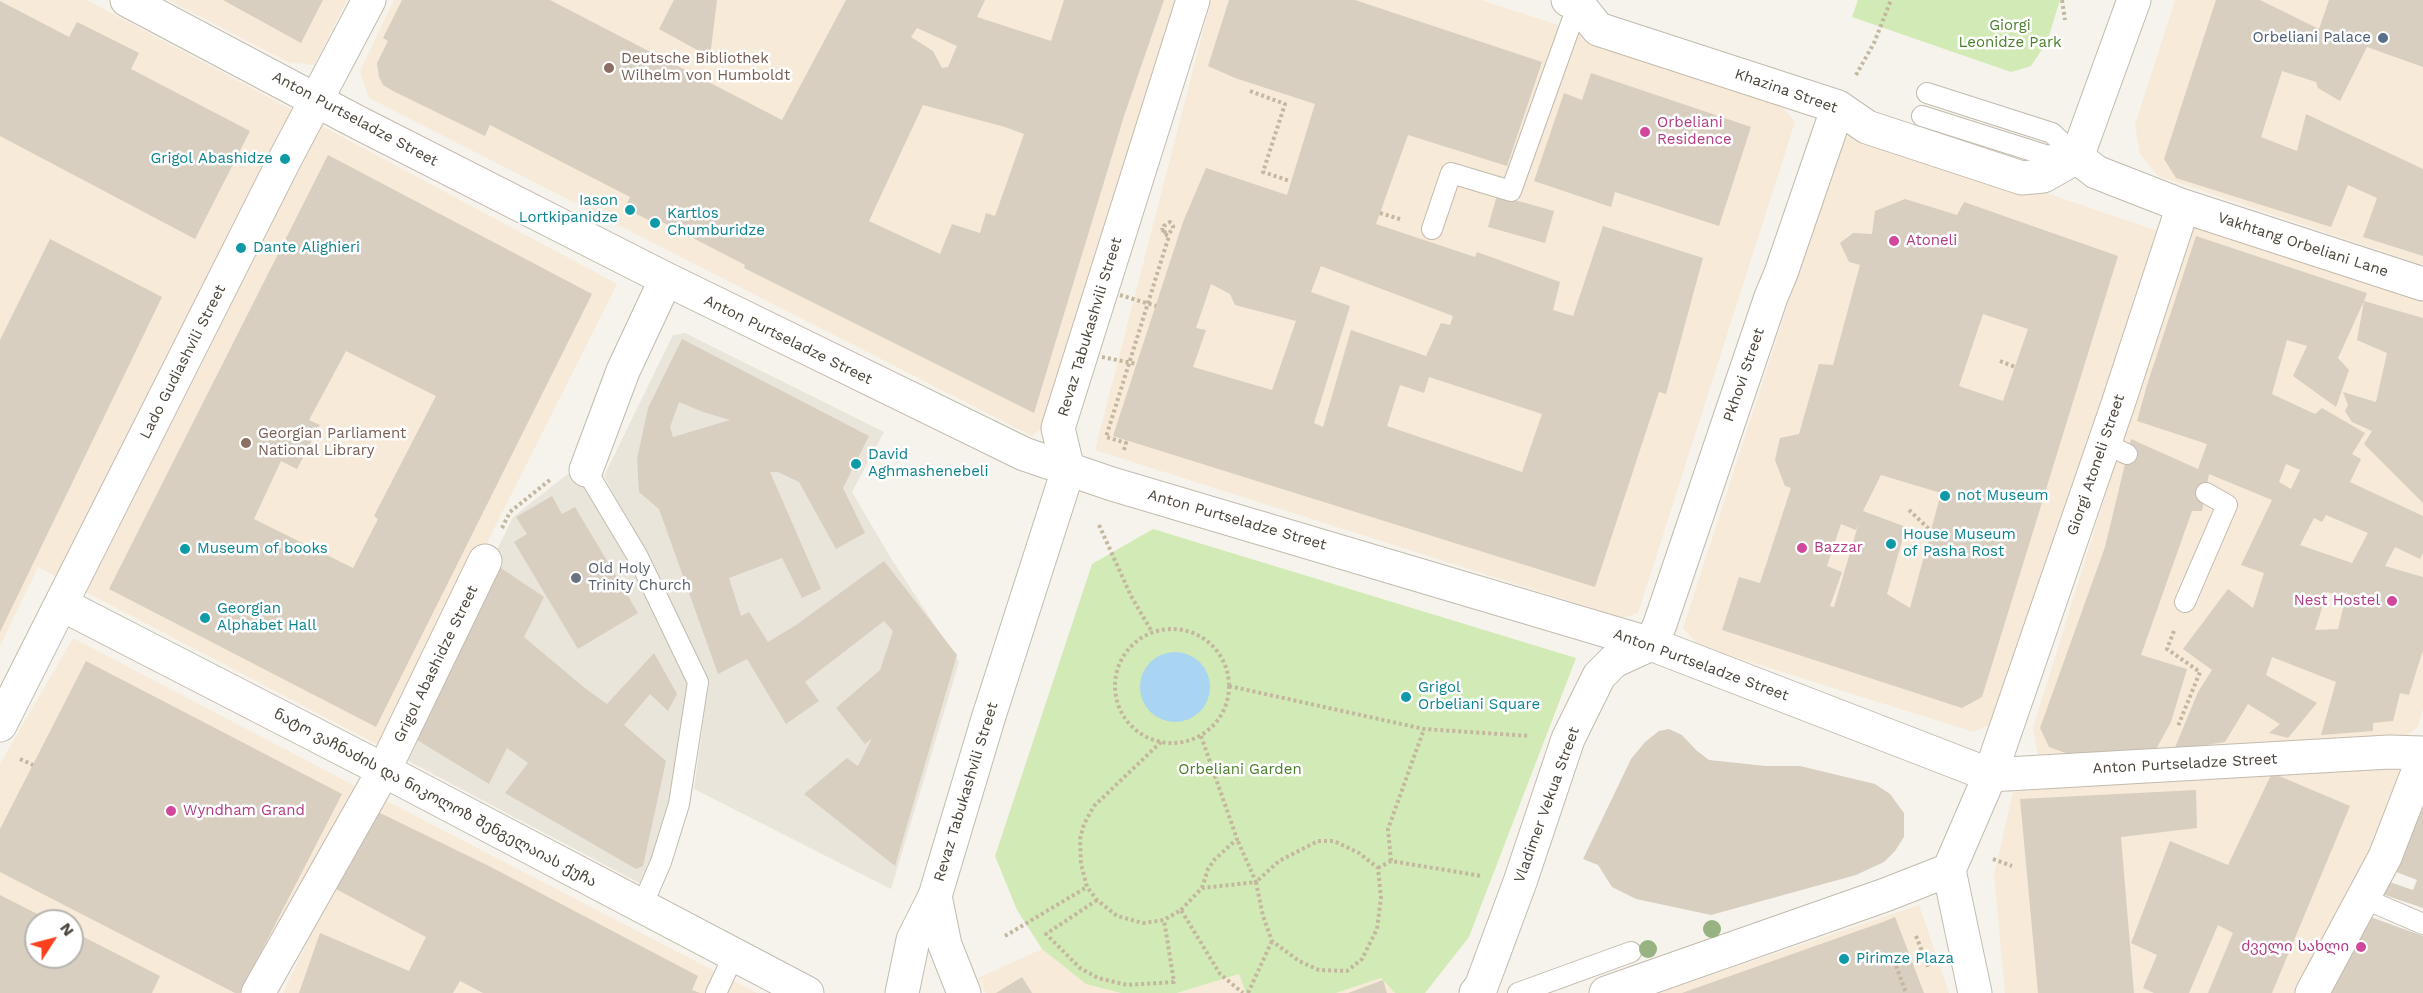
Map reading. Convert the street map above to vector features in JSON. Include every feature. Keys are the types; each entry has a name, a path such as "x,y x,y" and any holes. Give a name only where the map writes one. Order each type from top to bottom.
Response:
{"street":[{"name":"Anton Purtseladze Street","path":"127,0 316,100 666,279 1024,454 1068,470 1651,644 1990,774 2205,764 2389,752 2423,753"},
{"name":"Lado Gudiashvili Street","path":"0,725 230,268 369,0"},
{"name":"Revaz Tabukashvili Street","path":"902,993 913,940 935,896 1068,470 1058,428 1193,0"},
{"path":"2133,0 2077,157 2096,172 2183,206"},
{"name":"Khazina Street","path":"1581,11 1838,107 1867,128 2022,178 2043,176 2077,157"},
{"name":"Pkhovi Street","path":"1651,644 1838,107"},
{"name":"Vakhtang Orbeliani Lane","path":"2183,206 2423,284"},
{"name":"Giorgi Atoneli Street","path":"1949,870 1990,774 2115,448 2118,404 2183,206"},
{"path":"572,471 623,371 666,279"},
{"name":"Grigol Abashidze Street","path":"258,993 384,770 485,561"},
{"name":"ნატო ვაჩნაძის და ნიკოლოზ შენგელაიას ქუჩა","path":"61,604 384,770 807,993"},
{"name":"Vladimer Vekua Street","path":"1476,993 1481,987 1520,882 1568,739 1599,676 1614,661 1651,644"},
{"path":"2312,993 2385,857 2423,759"},
{"path":"1606,993 1885,895 1949,870 1975,993"},
{"name":"Revaz Tabukashvili Street","path":"935,896 945,945 964,993"}],"lane":[{"path":"1432,229 1451,173 1511,191 1581,11"},
{"path":"1927,93 2052,133 2077,157"},
{"path":"1922,116 2045,155 2077,157"},
{"path":"572,471 638,557 698,682 679,804 661,862 642,906"},
{"path":"2186,602 2227,505 2206,493"},
{"path":"2362,898 2423,924"},
{"path":"1518,993 1631,952"},
{"path":"716,993 734,955"}],"path":[{"path":"1838,107 1874,44 1891,0"},
{"path":"2062,0 2065,20"},
{"path":"1250,92 1285,104 1263,172 1290,181"},
{"path":"1126,443 1106,437 1169,236 1162,233 1164,226 1170,222 1173,229 1166,233 1162,230 1161,227 1165,220"},
{"path":"1120,295 1156,306"},
{"path":"1102,357 1137,364"},
{"path":"2000,362 2015,367"},
{"path":"485,561 510,512 572,471"},
{"path":"1909,510 1931,531"},
{"path":"1099,525 1131,596 1152,632"},
{"path":"2161,766 2200,672 2167,649 2186,602"},
{"path":"1170,629 1188,631 1205,639 1218,652 1227,668 1229,686 1222,715 1213,726 1201,736 1179,743 1161,742 1143,736 1130,724 1120,708 1115,690 1117,672 1124,655 1136,642 1152,632 1170,629"},
{"path":"1229,686 1424,729 1568,739"},
{"path":"1391,861 1388,829 1424,729"},
{"path":"1201,736 1237,839 1256,882 1263,916 1272,941 1299,960 1319,970 1347,971 1362,959 1377,929 1381,898 1378,868 1359,853 1334,841 1318,840 1278,861 1256,882 1202,888"},
{"path":"1161,742 1094,806 1084,824 1080,839 1081,864 1087,887 1097,900 1117,916 1143,923 1164,920 1181,910 1202,888 1208,869 1215,859 1237,839"},
{"path":"20,759 33,765"},
{"path":"1378,868 1391,861 1520,882"},
{"path":"1005,936 1087,887"},
{"path":"1097,900 1046,934 1080,968 1098,978 1127,985 1174,982 1164,920"},
{"path":"1181,910 1220,974 1243,993"},
{"path":"1916,936 1928,967"},
{"path":"1248,993 1272,941"},
{"path":"1894,960 1906,993"}],"shaded area":[{"path":"0,0 87,0 617,284 384,748 38,567 0,646"},
{"path":"168,0 347,0 314,65 288,62"},
{"path":"394,0 1180,0 1041,429 1032,436 369,98 360,71"},
{"path":"1211,0 1481,0 1583,33 1581,40 1780,104 1795,122 1638,613 1623,618 1095,450"},
{"path":"2175,0 2423,0 2423,265 2158,176 2140,154 2135,125"},
{"path":"1857,129 2161,232 1998,721 1974,732 1699,646 1683,628 1840,143"},
{"path":"2212,223 2423,290 2423,709 2418,727 2402,739 2038,756 2033,728 2188,229"},
{"path":"685,333 884,432 852,492 892,560 959,662 891,889 694,789 708,687 661,582 604,476 673,335"},
{"path":"574,469 630,556 696,687 674,811 641,884 397,755 513,517"},
{"name":"Wyndham Grand","path":"73,638 357,787 250,993 0,993 0,764"},
{"path":"2389,766 2406,774 2300,993 2005,993 1994,875 2013,792 2272,767"},
{"path":"377,796 757,993 283,993"},
{"name":"Pirimze Plaza","path":"1919,905 1949,993 1658,993"},
{"path":"1042,949 1086,984 1121,993 986,993 978,978"},
{"path":"1239,974 1246,993 1177,993"},
{"path":"1381,978 1395,993 1336,993"}],"green space":[{"name":"Giorgi Leonidze Park","path":"1858,0 2060,0 2047,42 2031,66 2011,72 1852,17"},
{"name":"Orbeliani Garden","path":"1153,529 1576,658 1469,937 1425,993 1395,993 1381,978 1336,993 1246,993 1239,974 1177,993 1121,993 1086,984 1042,949 1017,910 995,856 1092,564"}],"water":[{"path":"1175,652 1188,655 1200,662 1207,674 1210,687 1207,700 1200,712 1188,719 1175,722 1162,719 1150,712 1143,700 1140,687 1143,674 1150,662 1162,655"}],"building":[{"path":"223,0 323,0 301,43"},
{"path":"402,0 550,0 782,120 846,0 985,0 977,17 1051,41 1064,0 1164,0 1124,116 1034,413 744,268 745,265 662,222 660,226 625,208 630,197 490,125 485,136 393,91 383,85 379,77 377,63 388,41 383,38","holes":["917,28 957,46 948,67 942,68 933,51 911,37","923,105 1024,134 995,216 986,213 980,233 952,224 940,254 869,221"]},
{"path":"674,0 717,0 710,57 659,29"},
{"path":"1229,0 1355,0 1542,62 1507,166 1408,135 1376,224 1475,257 1477,252 1560,282 1553,310 1573,316 1603,226 1703,258 1666,394 1659,392 1595,587 1113,436 1183,222 1206,168 1287,195 1315,104 1235,78 1208,66","holes":["1321,266 1453,316 1450,325 1441,323 1426,356 1351,330 1323,427 1314,423 1350,306 1311,292","1211,284 1230,294 1235,305 1296,321 1272,390 1193,367 1206,330 1196,328","1429,377 1542,414 1522,472 1387,426 1400,385 1424,393"]},
{"path":"2216,0 2260,0 2319,29 2329,0 2423,0 2423,67 2367,47 2340,101 2318,88 2316,82 2282,71 2261,137 2297,151 2306,114 2423,169 2423,256 2363,237 2377,198 2348,185 2331,227 2176,178 2164,159"},
{"path":"0,1 69,37 77,22 139,53 131,69 250,131 195,239 0,136"},
{"path":"1591,73 1751,127 1719,226 1615,192 1611,207 1534,181 1564,93 1582,100"},
{"name":"Georgian Parliament National Library","path":"328,155 592,294 376,727 109,589","holes":["346,351 436,396 374,516 378,519 353,568 254,519 281,461 297,469 320,425 309,420"]},
{"path":"1497,195 1554,211 1545,243 1488,227"},
{"path":"1905,199 1957,215 1964,202 2118,256 1982,697 1962,708 1722,630 1739,577 1760,583 1791,488 1785,486 1775,460 1780,438 1799,434 1819,364 1833,365 1860,265 1849,262 1840,243 1853,233 1872,234 1875,211","holes":["1983,314 2028,329 2003,401 1959,386","1881,475 1941,493 1910,608 1887,594 1906,527 1863,511","1859,522 1834,607 1830,606 1842,572 1827,566 1841,524 1856,530"]},
{"path":"2196,236 2367,293 2338,358 2349,370 2336,407 2293,376 2307,346 2287,340 2272,394 2315,414 2322,408 2365,433 2352,454 2361,459 2350,482 2423,516 2423,553 2420,559 2395,547 2385,566 2423,577 2423,650 2409,695 2400,693 2393,721 2373,723 2373,731 2321,735 2336,682 2272,657 2266,675 2317,703 2288,738 2269,733 2280,724 2248,704 2225,742 2174,750 2198,692 2212,670 2183,649 2228,589 2253,608 2264,573 2241,565 2272,500 2209,474 2202,511 2192,511 2141,655 2187,669 2171,722 2150,760 2082,759 2049,747 2040,728 2105,547 2131,439 2198,469 2207,444 2137,421","holes":["2286,464 2300,470 2291,489 2279,482","2326,515 2368,533 2352,563 2300,545 2314,518 2322,522","2327,592 2339,596 2347,592 2338,629 2315,630"]},
{"path":"50,239 162,297 0,632 0,340"},
{"path":"2364,301 2423,318 2423,503 2364,444 2372,431 2352,422 2345,411 2348,405 2343,392 2376,402 2387,353 2357,340"},
{"path":"682,339 869,436 843,488 865,533 836,549 799,482 778,472 770,472 821,589 802,598 782,558 729,578 741,616 749,612 768,642 796,625 884,561 957,655 895,866 804,794 847,758 858,766 872,738 865,744 836,708 880,670 893,631 884,621 805,682 819,701 786,724 747,659 718,674 659,509 639,492 637,459 648,408","holes":["679,402 730,420 673,437 670,427"]},
{"name":"Old Holy Trinity Church","path":"552,496 562,514 575,507 638,613 578,649 514,542 527,534 516,517"},
{"path":"498,566 544,597 524,637 586,689 607,704 654,653 677,694 668,711 650,694 624,725 666,761 643,866 636,869 505,793 528,763 507,748 489,784 409,735"},
{"name":"Wyndham Grand","path":"86,661 342,794 240,993 235,993 84,915 84,909 72,909 0,872 0,829"},
{"path":"1669,729 1682,735 1709,760 1766,766 1800,766 1875,784 1890,794 1904,813 1904,837 1884,862 1856,875 1711,915 1636,899 1612,887 1598,865 1583,859 1631,759 1645,742 1659,731"},
{"path":"2272,773 2350,806 2272,993 2208,993 2233,933 2218,925 2189,993 2154,993 2143,988 2157,955 2131,943 2170,841 2228,865"},
{"path":"2423,787 2423,908 2376,892 2381,879 2413,890 2417,880 2386,868"},
{"path":"2196,790 2197,828 2121,837 2134,993 2038,993 2020,799"},
{"path":"374,810 489,866 698,976 692,990 700,993 483,993 460,981 453,993 299,993 320,933 409,971 426,937 336,889"},
{"path":"0,895 27,909 24,909 24,969 84,969 84,937 160,976 152,993 0,993"},
{"path":"2365,915 2423,936 2423,993 2321,993"},
{"name":"Pirimze Plaza","path":"1895,917 1924,993 1682,993 1883,922"},
{"path":"1022,977 1032,993 996,993"},
{"path":"1383,980 1387,993 1348,993"}],"place":[{"name":"Orbeliani Palace","path":"2383,38"},
{"name":"Deutsche Bibliothek Wilhelm von Humboldt","path":"609,68"},
{"name":"Orbeliani Residence","path":"1645,132"},
{"name":"Grigol Abashidze","path":"285,159"},
{"name":"Iason Lortkipanidze","path":"630,210"},
{"name":"Kartlos Chumburidze","path":"655,223"},
{"name":"Atoneli","path":"1894,241"},
{"name":"Dante Alighieri","path":"241,248"},
{"name":"Georgian Parliament National Library","path":"246,443"},
{"name":"David Aghmashenebeli","path":"856,464"},
{"name":"not Museum","path":"1945,496"},
{"name":"House Museum of Pasha Rost","path":"1891,544"},
{"name":"Bazzar","path":"1802,548"},
{"name":"Museum of books","path":"185,549"},
{"name":"Old Holy Trinity Church","path":"576,578"},
{"name":"Nest Hostel","path":"2392,601"},
{"name":"Georgian Alphabet Hall","path":"205,618"},
{"name":"Grigol Orbeliani Square","path":"1406,697"},
{"name":"Wyndham Grand","path":"171,811"},
{"name":"ძველი სახლი","path":"2361,947"},
{"name":"Pirimze Plaza","path":"1844,959"}]}
